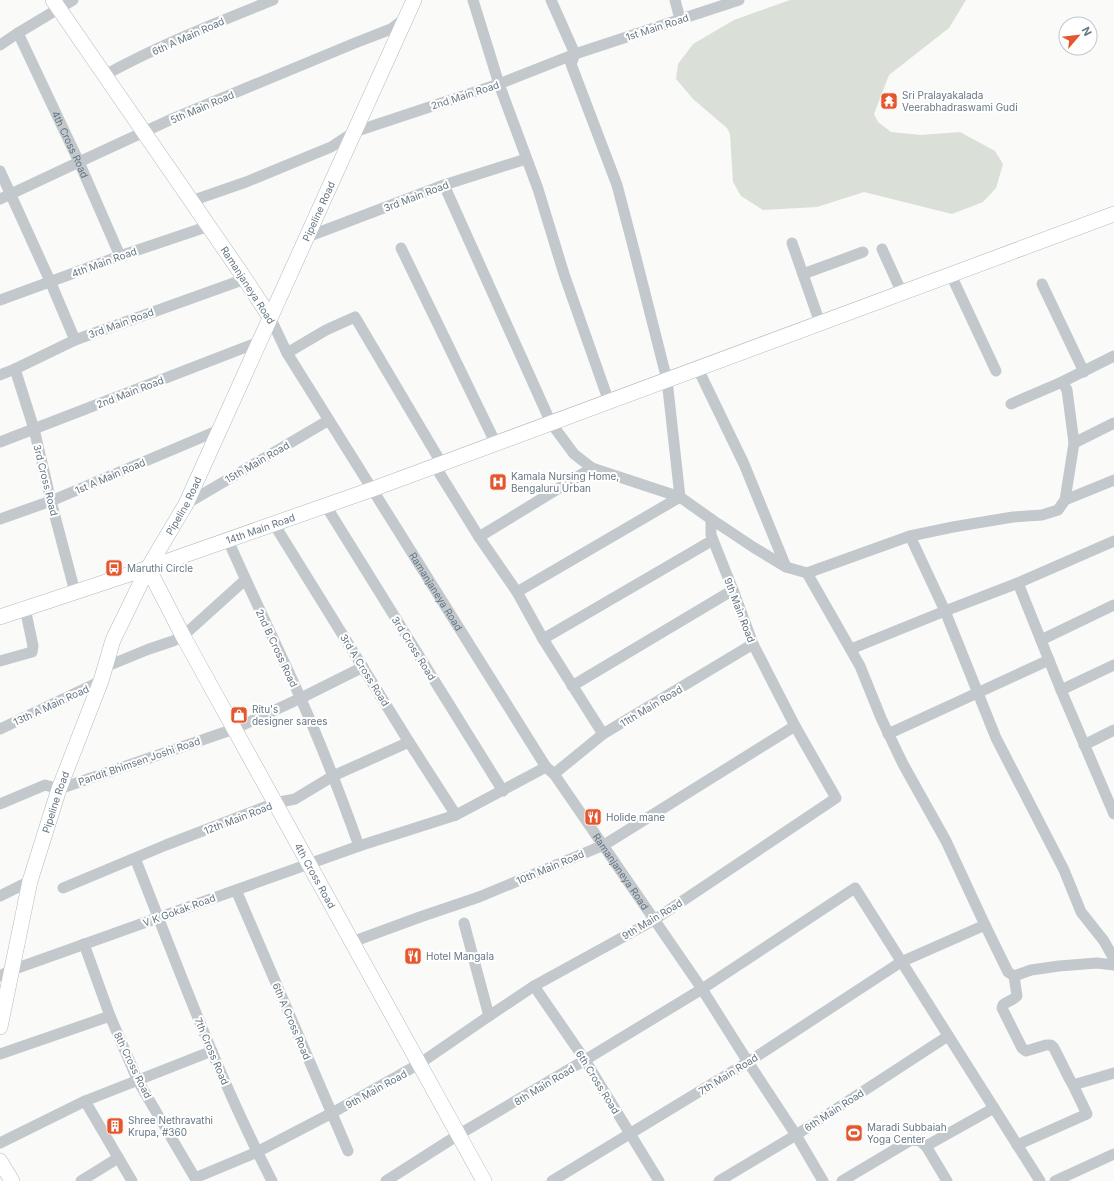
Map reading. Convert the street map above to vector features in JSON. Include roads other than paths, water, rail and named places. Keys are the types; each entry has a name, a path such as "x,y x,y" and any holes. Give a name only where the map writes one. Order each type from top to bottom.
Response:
{"street":[{"path":"0,46 56,4 73,0"},
{"name":"6th A Main Road","path":"105,75 137,58 211,25 273,0"},
{"name":"Pipeline Road","path":"0,1027 6,973 30,881 59,789 101,681 113,640 148,568 186,504 414,0"},
{"path":"473,0 499,84 538,189 564,274 609,402"},
{"path":"551,0 575,54 572,64 617,185 666,380 680,497"},
{"path":"675,0 680,19"},
{"name":"1st Main Road","path":"575,54 739,0"},
{"name":"Ramanjaneya Road","path":"56,4 245,278 270,317 287,353 550,770 604,845 702,990 796,1135 823,1181"},
{"name":"5th Main Road","path":"0,199 187,113 391,29 405,18"},
{"name":"4th Cross Road","path":"18,33 79,162 120,256"},
{"name":"2nd Main Road","path":"193,203 197,199 246,182 331,147 354,132 499,84 575,54"},
{"name":"3rd Main Road","path":"306,237 444,185 526,158"},
{"path":"0,172 50,281 75,340"},
{"path":"444,185 551,423 574,454 592,468 680,497 711,519 786,567 807,573 910,536 960,525 1013,517 1042,515 1058,510 1065,500 1074,444 1067,390 1062,382"},
{"name":"14th Main Road","path":"0,617 148,568 373,490 1114,214"},
{"name":"4th Main Road","path":"0,300 120,256 209,226"},
{"path":"792,243 820,323"},
{"path":"401,248 496,444"},
{"path":"882,249 902,293"},
{"path":"803,274 863,252"},
{"path":"951,275 996,371"},
{"name":"3rd Main Road","path":"0,375 75,340 245,278"},
{"path":"1042,284 1084,372"},
{"path":"287,353 326,330 355,317 479,537 517,592 543,639 603,734"},
{"name":"2nd Main Road","path":"0,442 259,342"},
{"path":"1011,404 1084,372 1114,356"},
{"name":"3rd Cross Road","path":"15,369 34,429 75,592"},
{"path":"698,369 744,464 786,567"},
{"name":"15th Main Road","path":"186,504 329,420"},
{"path":"1074,444 1114,423"},
{"name":"1st A Main Road","path":"0,519 51,501 219,430"},
{"path":"479,537 592,468"},
{"path":"1065,500 1114,480"},
{"path":"517,592 680,497"},
{"name":"3rd Cross Road","path":"326,506 503,791"},
{"name":"9th Main Road","path":"196,1180 257,1152 332,1113 419,1064 534,986 654,920 836,798 795,726 752,644 733,590 711,535 711,519"},
{"name":"3rd A Cross Road","path":"274,524 456,815"},
{"path":"910,536 945,611 996,738 1064,870 1081,912 1104,941 1114,959"},
{"name":"2nd B Cross Road","path":"228,540 245,580 301,698 333,776 359,846"},
{"path":"543,639 713,540"},
{"path":"851,649 1018,583 1114,541"},
{"name":"4th Cross Road","path":"148,568 183,636 484,1181"},
{"path":"807,573 860,666 888,734 946,842 1008,972 1014,976 1017,996 1006,1002 1002,1008 1022,1048 1026,1051 1046,1045 1051,1045 1054,1048 1087,1114 1017,1145"},
{"path":"105,667 183,636 245,580"},
{"path":"1018,583 1084,745 1110,792 1114,814"},
{"path":"572,686 733,590"},
{"path":"1041,640 1114,605"},
{"path":"0,661 32,652 33,646 25,608"},
{"name":"11th Main Road","path":"359,846 456,815 503,791 550,770 603,734 752,644"},
{"path":"888,734 1049,660"},
{"path":"1061,690 1114,665"},
{"name":"Pandit Bhimsen Joshi Road","path":"0,804 44,784 59,789 234,729 363,667"},
{"name":"13th A Main Road","path":"0,729 101,681"},
{"name":"10th Main Road","path":"352,942 479,897 604,845 795,726"},
{"path":"1084,745 1114,730"},
{"name":"12th Main Road","path":"63,888 276,803 295,799 333,776 409,742"},
{"name":"V K Gokak Road","path":"6,973 359,846"},
{"name":"7th Cross Road","path":"135,858 212,1051 257,1152 272,1181"},
{"path":"0,896 30,881"},
{"name":"8th Main Road","path":"386,1181 458,1135 702,990 855,888 901,962"},
{"name":"6th A Cross Road","path":"236,890 348,1151"},
{"path":"464,923 489,1016"},
{"name":"7th Main Road","path":"552,1181 748,1062 901,962 985,925"},
{"name":"8th Cross Road","path":"84,944 110,1016 138,1081 196,1180"},
{"path":"901,962 1040,1181"},
{"path":"1014,976 1031,970 1059,966 1097,963 1114,965"},
{"name":"6th Cross Road","path":"534,986 585,1060 659,1181"},
{"path":"0,1054 110,1016"},
{"name":"6th Main Road","path":"719,1181 734,1177 948,1036"},
{"path":"0,1143 85,1101 212,1051"},
{"path":"1073,1085 1114,1073"},
{"path":"85,1101 132,1181"},
{"path":"926,1146 994,1108"},
{"path":"842,1181 911,1140 920,1141 926,1146 948,1181"},
{"path":"1055,1181 1114,1154"},
{"path":"81,1181 118,1158"},
{"path":"0,1161 12,1181"}],"place":[{"name":"Sri Pralayakalada Veerabhadraswami Gudi","path":"889,101"},
{"name":"Kamala Nursing Home, Bengaluru Urban","path":"498,482"},
{"name":"Maruthi Circle","path":"114,568"},
{"name":"Ritu's designer sarees","path":"239,715"},
{"name":"Holide mane","path":"593,817"},
{"name":"Hotel Mangala","path":"413,956"},
{"name":"Shree Nethravathi Krupa, #360","path":"115,1126"},
{"name":"Maradi Subbaiah Yoga Center","path":"854,1133"}]}
